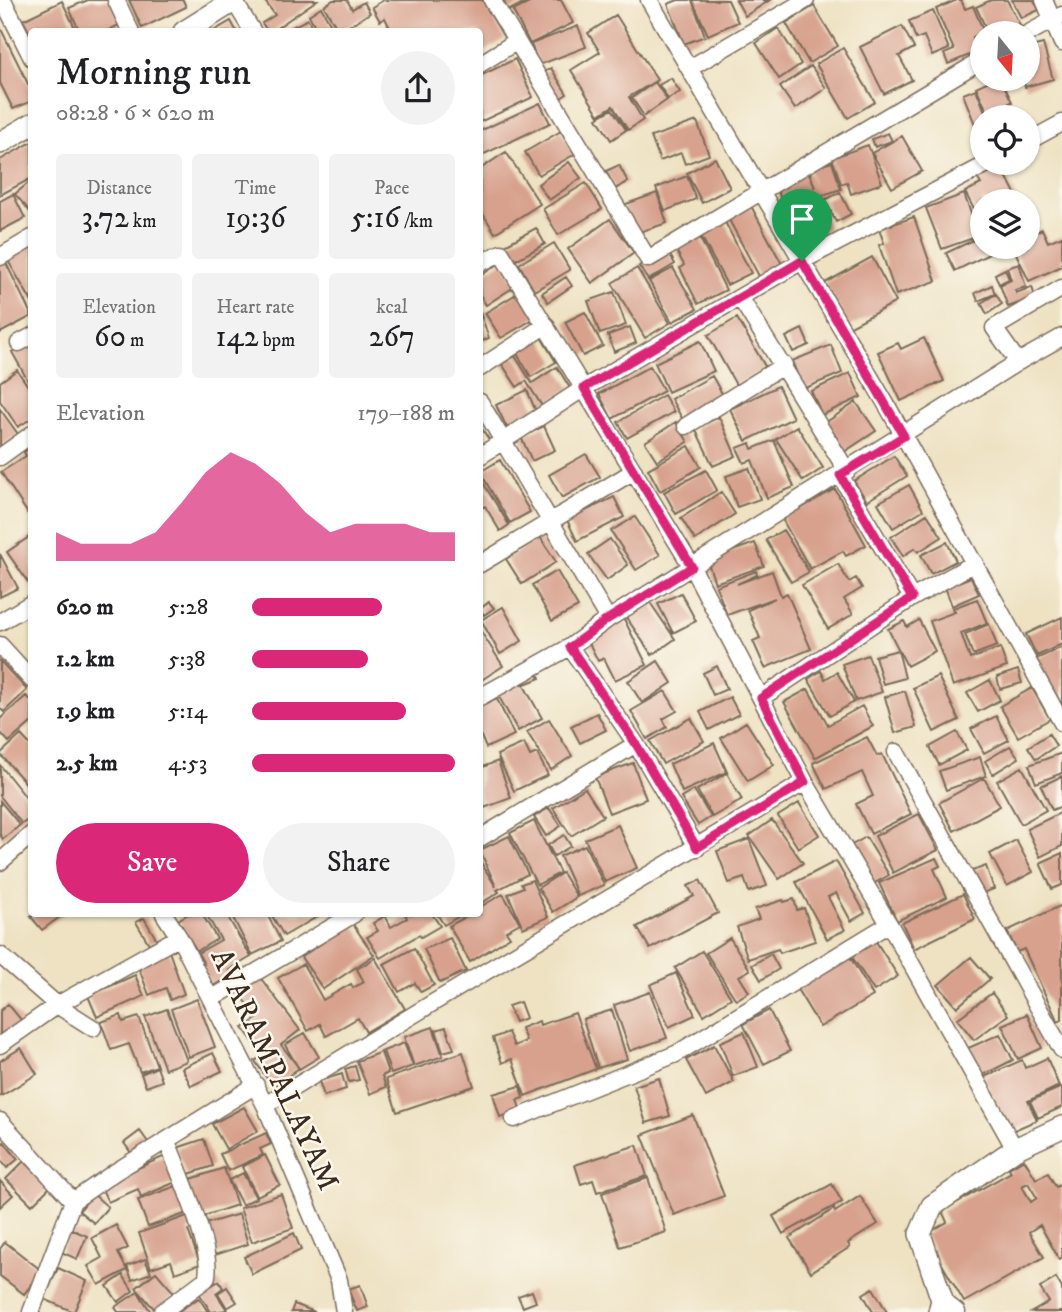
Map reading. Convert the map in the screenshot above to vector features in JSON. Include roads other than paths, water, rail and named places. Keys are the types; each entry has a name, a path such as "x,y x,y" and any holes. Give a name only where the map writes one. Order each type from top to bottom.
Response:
{"street":[{"path":"3,0 28,50"},
{"path":"116,0 129,28"},
{"path":"492,0 648,259 970,67"},
{"path":"649,0 904,436 1062,723"},
{"path":"690,68 806,0"},
{"path":"1044,0 1057,17 1062,43"},
{"path":"190,28 234,1 251,28"},
{"path":"1040,27 1057,17"},
{"path":"483,62 517,41"},
{"path":"1040,135 1062,123"},
{"path":"0,143 28,126"},
{"path":"483,454 584,388 741,299 802,261 970,173"},
{"path":"0,257 28,240"},
{"path":"483,262 501,253 692,567 805,782 1015,1149"},
{"path":"1018,362 994,328 1062,288"},
{"path":"741,299 784,365 912,598"},
{"path":"483,366 546,325"},
{"path":"483,695 570,647 608,619 1062,337"},
{"path":"686,426 784,365"},
{"path":"483,407 608,619"},
{"path":"0,457 28,437"},
{"path":"483,562 634,471"},
{"path":"761,698 912,598 975,563"},
{"path":"0,622 28,605"},
{"path":"0,645 28,676"},
{"path":"570,647 636,744 697,848"},
{"path":"483,836 636,744"},
{"path":"896,752 1062,1050"},
{"path":"265,1105 805,782"},
{"path":"0,862 28,838"},
{"path":"166,917 179,937"},
{"path":"211,999 349,917"},
{"path":"514,1119 676,1054 889,925"},
{"name":"AVARAMPALAYAM","path":"0,1045 57,1005 179,937 265,1105 339,1280 344,1312"},
{"path":"0,955 57,1005 93,1028"},
{"path":"31,1312 73,1201 256,1085"},
{"path":"0,1121 73,1201"},
{"path":"946,1308 919,1234 932,1206 1015,1149 1062,1127"},
{"path":"162,1312 206,1279 209,1272 202,1237 167,1141"}]}
